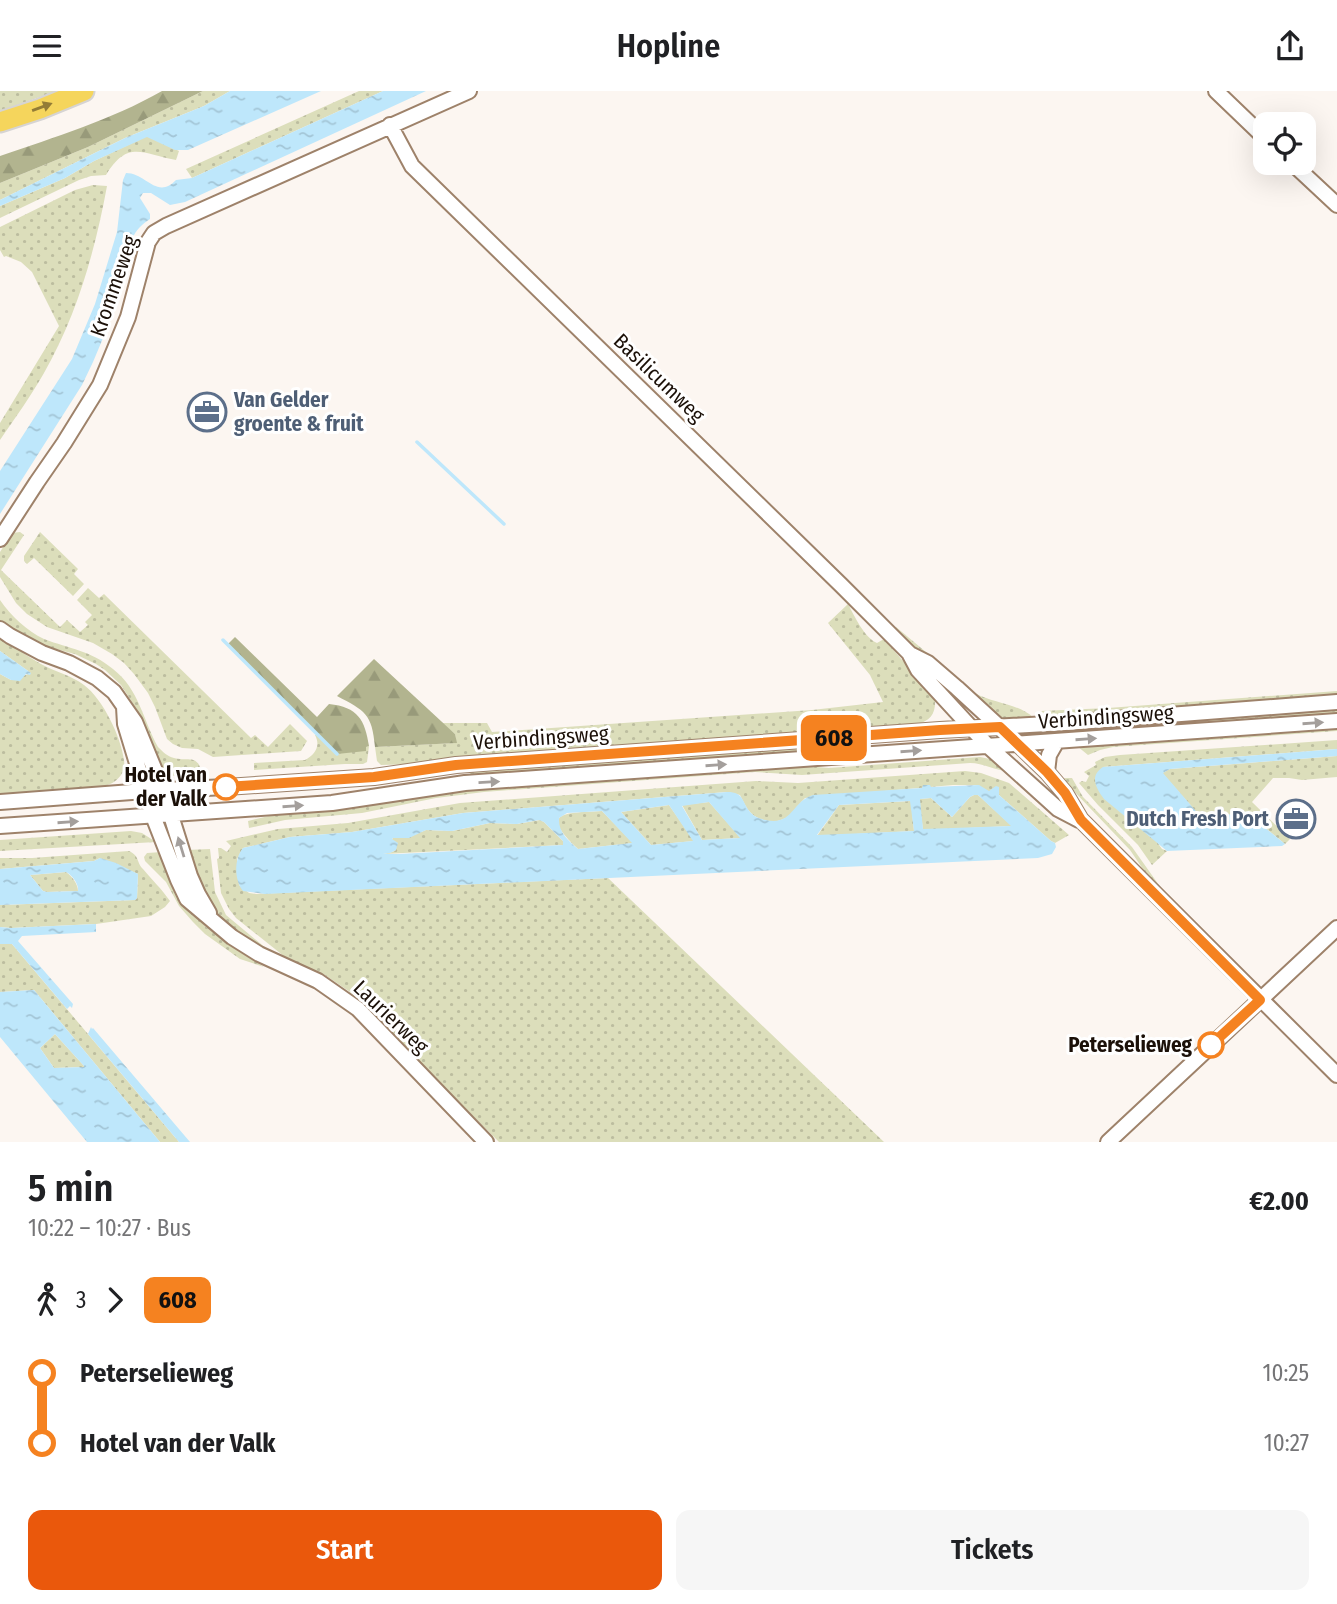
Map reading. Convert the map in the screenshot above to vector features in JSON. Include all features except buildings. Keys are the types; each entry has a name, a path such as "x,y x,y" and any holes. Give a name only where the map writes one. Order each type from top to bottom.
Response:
{"highway":[{"path":"0,122 84,91"}],"street":[{"name":"Krommeweg","path":"0,539 100,384 128,317 148,242 155,233 469,91"},
{"path":"1216,91 1253,126"},
{"name":"Basilicumweg","path":"390,125 412,166 841,585 909,654 918,670 988,746"},
{"path":"1305,175 1337,205"},
{"path":"0,629 42,653 97,678 114,692 135,722 163,790"},
{"name":"Basilicumweg","path":"909,654 928,663 1018,744"},
{"name":"Verbindingsweg","path":"0,802 374,777 456,765 1337,702"},
{"path":"940,730 949,717 950,705"},
{"path":"124,708 125,724 145,791"},
{"name":"Verbindingsweg","path":"0,826 357,801 465,783 1337,721"},
{"path":"1047,772 1049,755 1057,741"},
{"path":"1018,744 1065,793 1081,820 1337,1075"},
{"path":"988,746 1058,809 1081,820"},
{"name":"Laurierweg","path":"163,790 190,876 215,923"},
{"name":"Laurierweg","path":"145,791 187,899 232,937 259,954 318,981 358,1009 486,1142"},
{"path":"1108,1142 1337,928"}],"green space":[{"path":"0,91 57,91 0,111"},
{"path":"162,91 203,91 88,147 0,183 0,156 103,119"},
{"path":"203,91 230,91 204,106 125,138 0,200 0,183 88,147"},
{"path":"359,91 383,91 192,178 186,169"},
{"path":"147,136 179,151 176,160 145,153 129,153 121,157 106,175 79,180 0,218 0,206 65,178"},
{"path":"93,185 107,186 97,234 75,305 44,373 0,440 0,423 59,326 32,272 21,262 4,257 0,250 0,227 75,190"},
{"path":"20,532 24,535 1,570 60,627 67,620 80,632 88,625 85,622 92,615 77,600 88,588 99,598 104,594 251,738 255,735 268,747 290,724 307,741 301,751 213,757 198,749 182,748 173,744 167,739 148,693 124,663 93,643 47,627 16,603 0,577 0,552 12,533"},
{"path":"40,532 78,569 74,574 84,584 73,596 34,558 27,564 24,561 24,556"},
{"path":"0,600 20,623 38,636 88,654 113,669 135,695 158,747 172,757 195,761 202,774 171,776 162,770 154,757 137,710 121,685 96,664 75,654 44,646 0,620"},
{"path":"848,604 868,636 877,643 884,639 935,698 932,716 925,721 916,725 418,764 381,765 377,761 375,747 456,743 455,734 442,723 487,723 492,732 812,710 883,702 870,675 828,623"},
{"path":"896,627 975,693 1021,709 1034,720 1000,720 894,630"},
{"path":"0,637 41,664 79,682 98,699 115,730 124,760 122,774 116,781 103,786 0,794 0,674 11,680 31,673 0,651"},
{"path":"235,637 317,717 329,704 347,708 358,716 369,746 366,751 337,754 227,645"},
{"path":"374,659 455,734 457,743 375,747 372,727 365,714 337,696"},
{"path":"1337,691 1337,698 1049,718 1041,711 1108,708"},
{"path":"1337,706 1337,717 1196,727 1195,723 1242,713"},
{"path":"1337,725 1337,731 1113,747 1088,755 1077,746"},
{"path":"317,734 337,754 369,746 367,762 254,770 254,763 305,760 312,756 316,750"},
{"path":"1337,740 1337,749 1103,767 1162,849 1167,851 1152,865 1138,845 1079,783 1086,782 1089,776 1084,772 1105,757"},
{"path":"828,742 828,746 787,756 524,775 470,774 469,768"},
{"path":"1337,756 1337,777 1302,780 1273,778 1252,802 1290,839 1285,844 1247,813 1201,817 1162,773 1170,769"},
{"path":"980,757 995,760 1011,771 970,763 802,775 755,772 484,792 436,798 362,813 285,820 249,828 248,821 273,815 359,806 447,790 792,765 829,768"},
{"path":"965,771 981,773 1009,783 1069,835 1055,843 1051,841 999,795 999,788 989,792 978,785 953,785 805,798 790,815 776,821 756,817 748,810 740,795 727,792 463,813 352,832 290,837 243,848 237,859 239,885 249,893 256,894 608,878 884,1142 499,1142 350,992 325,975 290,961 236,918 221,893 218,848 227,852 231,846 226,841 278,829 348,823 460,803 756,781 798,783"},
{"path":"1064,778 1072,778 1083,797 1132,847 1166,895 1151,881 1130,850"},
{"path":"974,795 978,795 1012,826 923,830 919,799 931,798 952,817"},
{"path":"911,801 914,831 817,836 839,805"},
{"path":"709,802 741,838 702,840 682,805"},
{"path":"669,805 694,841 651,845 621,812"},
{"path":"602,811 633,843 578,849 559,827 558,821 568,814"},
{"path":"540,820 563,841 563,845 383,854 396,850 393,838 407,838 426,830 452,831 490,823 517,824"},
{"path":"131,831 142,833 156,842 0,851 0,840"},
{"path":"210,849 215,892 226,915 273,954 231,928 208,902 186,850"},
{"path":"129,851 135,855 170,901 151,916 96,924 0,927 0,905 135,900 138,874 100,858 94,861 0,869 0,858"},
{"path":"162,852 187,906 196,917 237,950 264,967 240,959 193,922 179,906 166,882 145,861 147,853"},
{"path":"66,872 74,880 78,891 43,891 30,875"},
{"path":"0,944 12,944 179,1142 160,1142 34,990 0,992"},
{"path":"55,1034 85,1067 54,1068 40,1048"}],"water":[{"path":"230,91 321,91 188,150 175,150 147,137 94,161 65,178 0,206 0,200 125,138 204,106"},
{"path":"383,91 426,91 185,202 170,205 151,193 143,193 140,198 150,214 150,219 132,239 106,331 93,362 82,385 0,514 0,471 72,359 95,304 117,232 126,173 140,177 157,187 192,178"},
{"path":"0,651 31,673 30,675 26,674 20,681 0,674"},
{"path":"1337,749 1337,756 1170,769 1163,773 1201,817 1247,813 1285,844 1282,846 1167,851 1104,799 1095,782 1096,774 1103,767"},
{"path":"923,785 979,785 989,791 999,787 999,795 1055,843 1056,847 1052,854 1038,858 265,894 243,891 237,875 238,858 243,848 290,837 352,832 463,813 733,792 740,796 756,817 775,821 787,816 813,795 922,788","holes":["978,795 1011,826 923,829 920,799 931,798 952,817 970,797","910,801 914,831 817,835 839,805","709,802 740,838 702,840 682,806","669,805 693,841 651,845 621,812","602,811 632,843 578,849 562,832 559,818 567,813","539,820 563,841 563,845 383,854 396,850 398,843 393,838 409,838 426,830 452,831 490,823 517,824"]},
{"path":"100,858 138,874 137,898 0,905 0,869 94,861","holes":["66,872 73,877 78,891 43,891 30,875"]},
{"path":"96,924 96,932 22,936 18,941 73,1004 72,1008 70,1006 67,1009 12,944 0,944 0,927"},
{"path":"34,990 160,1142 87,1142 0,1037 0,992","holes":["55,1034 84,1066 54,1068 40,1048"]},
{"path":"91,1027 190,1142 179,1142 88,1034"}],"waterway":[{"path":"417,442 504,524"},
{"path":"223,640 337,754"}],"bus line":[{"name":"608","path":"226,787 374,777 456,765 1000,727 1047,772 1065,793 1081,820 1260,1000 1211,1045"}],"place":[{"name":"Van Gelder groente & fruit","path":"207,412"},
{"name":"Hotel van der Valk","path":"226,787"},
{"name":"Dutch Fresh Port","path":"1296,819"},
{"name":"Peterselieweg","path":"1211,1045"}]}
